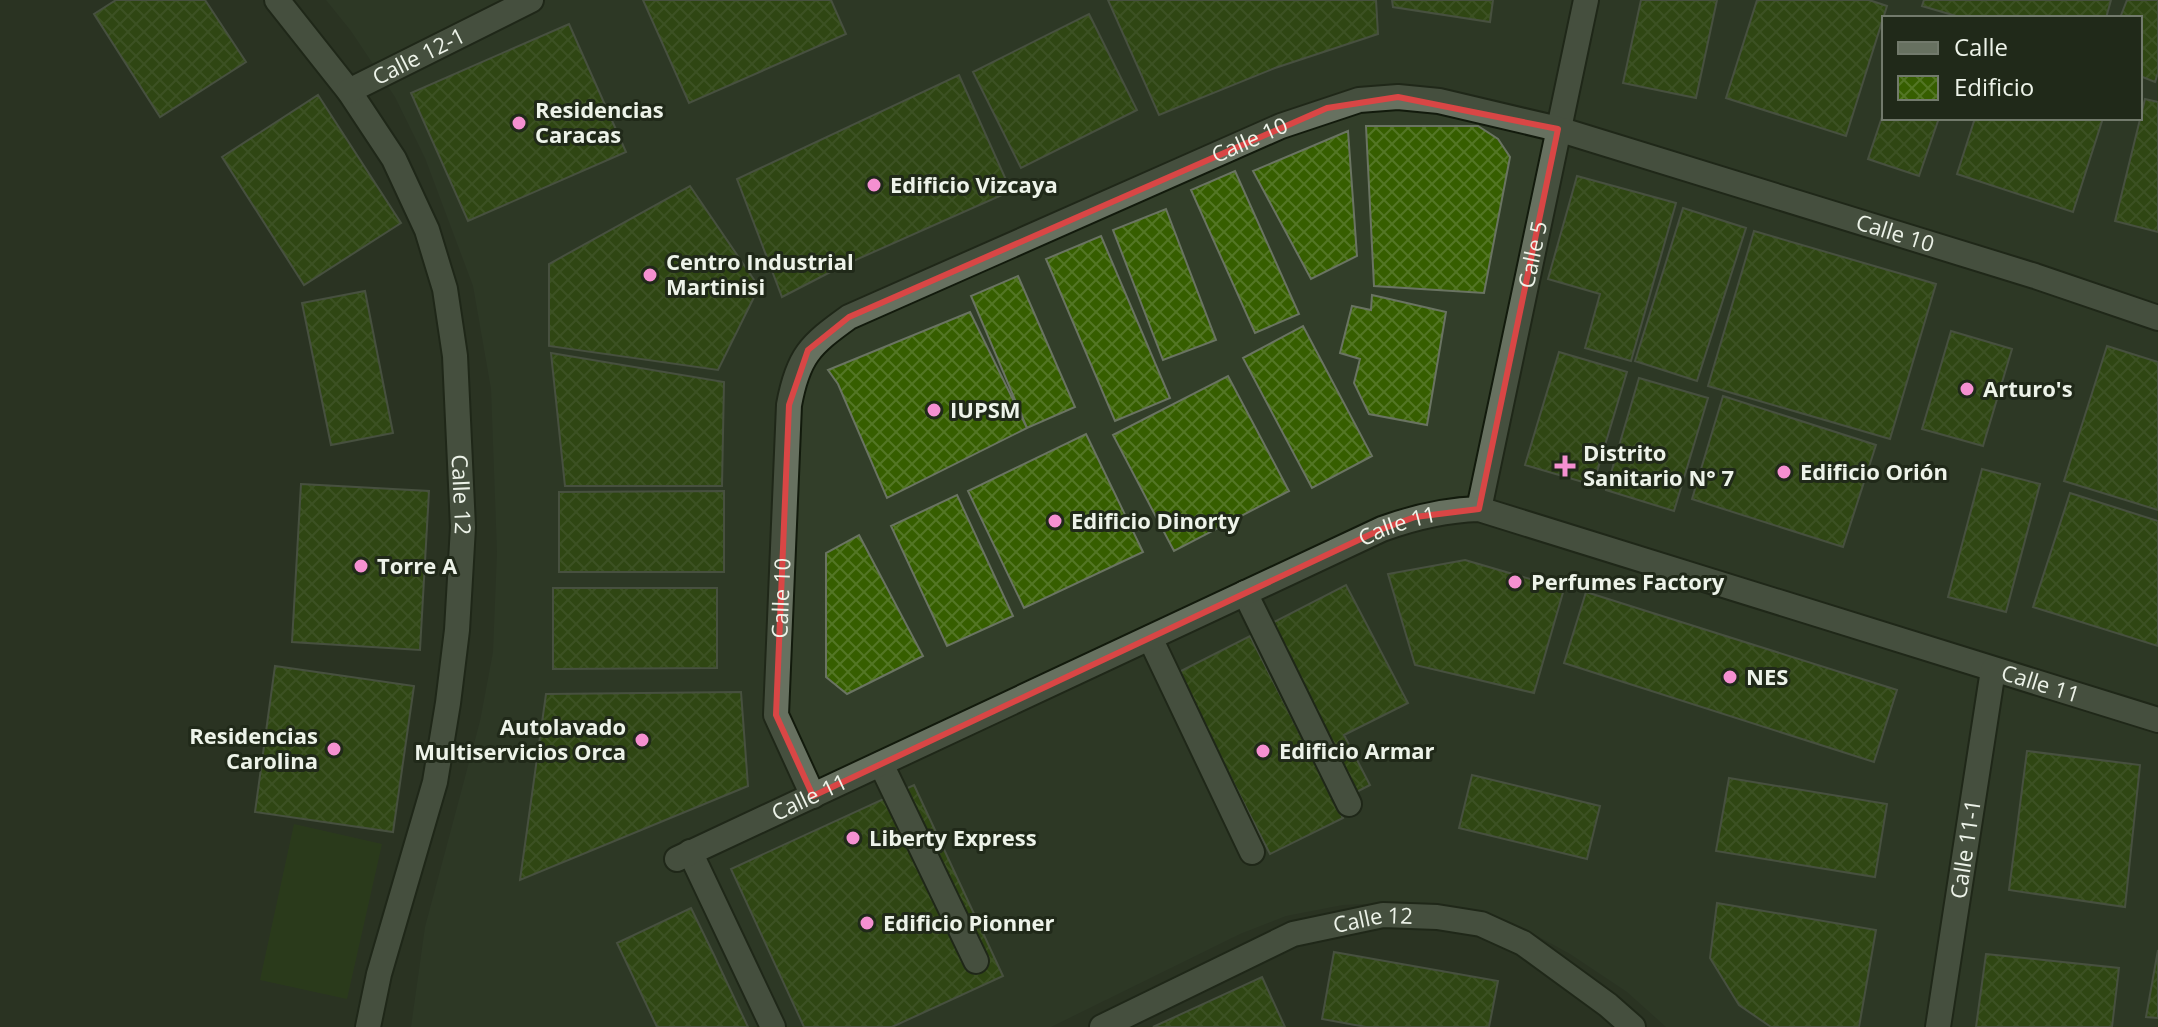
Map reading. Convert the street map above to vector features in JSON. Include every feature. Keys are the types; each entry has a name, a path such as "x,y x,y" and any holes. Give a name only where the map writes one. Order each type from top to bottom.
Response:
{"street":[{"name":"Calle 12","path":"277,0 349,91 394,159 427,230 445,289 455,356 463,527 457,630 435,782 379,974 368,1027"},
{"name":"Calle 12-1","path":"349,91 531,0"},
{"name":"Calle 5","path":"1479,509 1586,0"},
{"name":"Calle 10","path":"813,796 776,715 789,405 795,374 808,350 849,317 1281,126 1337,105 1398,97 1439,101 1558,129 2035,276 2158,318"},
{"name":"Calle 11","path":"773,1027 684,856 1382,529 1415,517 1448,510 1479,509 2158,720"},
{"path":"1245,593 1349,804"},
{"path":"1150,638 1252,852"},
{"name":"Calle 11-1","path":"1938,1027 1993,670"},
{"path":"881,764 976,961"},
{"name":"Calle 12","path":"1102,1027 1293,934 1383,915 1437,917 1481,924 1523,943 1633,1027"}],"highlighted area":[{"path":"1398,97 1558,129 1479,509 1415,517 1382,529 813,796 776,715 789,405 808,350 849,317 1327,108"}],"shaded area":[{"path":"326,0 2158,0 2158,1027 1666,1027 1627,992 1570,954 1528,931 1485,916 1438,907 1387,903 1343,905 1286,916 1240,934 1051,1027 411,1027 425,927 480,721 493,652 497,552 491,389 473,286 425,158 395,97 351,31"}],"green space":[{"path":"294,824 382,844 347,999 260,980"}],"building":[{"path":"116,0 205,0 246,62 160,117 94,14"},
{"path":"643,0 831,0 846,34 689,103"},
{"path":"1108,0 1376,0 1378,34 1275,68 1159,115"},
{"path":"1392,0 1493,0 1490,22 1393,7"},
{"path":"1641,0 1717,0 1696,98 1623,83"},
{"path":"1757,0 1869,0 1887,6 1846,136 1726,98"},
{"path":"1924,0 2111,0 2107,16 1956,16 1922,6"},
{"path":"2127,0 2158,0 2158,73 2155,82 2142,77 2142,16 2121,16"},
{"path":"1089,14 1137,110 1021,168 973,72"},
{"name":"Residencias Caracas","path":"569,24 626,152 468,221 411,93"},
{"name":"Edificio Vizcaya","path":"959,75 1011,191 842,266 782,297 737,179"},
{"path":"318,95 401,223 304,285 222,157"},
{"path":"2145,99 2158,102 2158,232 2115,221"},
{"path":"1882,117 1882,120 1938,120 1919,176 1868,159"},
{"path":"1974,120 2102,120 2073,212 1957,174"},
{"path":"1366,126 1478,126 1498,139 1510,157 1484,293 1374,286"},
{"path":"1348,131 1357,256 1311,279 1253,171"},
{"path":"1235,171 1299,314 1255,333 1191,190"},
{"path":"1577,176 1676,203 1631,361 1585,348 1600,294 1548,279"},
{"name":"Centro Industrial Martinisi","path":"690,186 759,287 718,370 549,346 549,264"},
{"path":"1683,208 1746,228 1697,381 1635,361"},
{"path":"1166,209 1216,340 1163,360 1113,230"},
{"path":"1754,231 1936,284 1890,439 1708,386"},
{"path":"1101,236 1170,398 1115,421 1046,259"},
{"path":"1018,276 1075,407 1027,428 971,296"},
{"path":"365,291 393,433 331,445 302,303"},
{"path":"1372,295 1446,312 1427,425 1369,414 1354,383 1360,359 1340,353 1352,306 1371,310"},
{"name":"IUPSM","path":"970,312 1027,428 887,498 838,384 828,370"},
{"path":"1303,326 1372,456 1312,488 1243,358"},
{"name":"Arturo's","path":"1951,331 2012,349 1983,446 1922,429"},
{"path":"2107,346 2158,362 2158,510 2064,481"},
{"path":"1559,352 1627,372 1593,485 1525,465"},
{"path":"551,353 724,382 722,486 565,486"},
{"path":"1228,376 1289,491 1174,551 1113,435"},
{"path":"1639,378 1708,398 1674,511 1606,490"},
{"name":"Edificio Orión","path":"1723,396 1876,445 1843,547 1692,499"},
{"name":"Edificio Dinorty","path":"1086,434 1143,552 1024,608 968,491"},
{"path":"1982,469 2040,484 2006,612 1948,597"},
{"name":"Torre A","path":"301,484 429,491 420,650 292,642"},
{"path":"724,491 724,572 559,572 559,492"},
{"path":"2070,493 2158,521 2158,646 2033,607"},
{"path":"957,495 1013,616 947,646 891,526"},
{"path":"859,535 923,656 847,694 826,677 826,553"},
{"path":"1465,560 1564,589 1534,693 1415,665 1388,574"},
{"path":"1346,585 1408,703 1344,735 1370,785 1341,800 1253,633"},
{"path":"553,588 717,588 717,668 553,669"},
{"name":"NES","path":"1586,592 1897,690 1874,762 1564,663"},
{"name":"Edificio Armar","path":"1250,636 1343,818 1270,854 1177,673"},
{"name":"Residencias Carolina","path":"275,666 414,686 393,832 255,812"},
{"name":"Autolavado Multiservicios Orca","path":"741,692 748,786 520,880 546,694"},
{"path":"2027,751 2140,765 2125,907 2009,890"},
{"path":"1472,775 1600,806 1587,859 1459,828"},
{"path":"1729,778 1887,804 1875,877 1716,851"},
{"name":"Edificio Pionner","path":"914,785 1003,976 892,1027 804,1027 731,869"},
{"path":"1717,903 1876,930 1859,1027 1771,1027 1739,1005 1710,958"},
{"path":"691,908 748,1027 657,1027 617,943"},
{"path":"2158,950 2158,1018 2146,1017"},
{"path":"1334,952 1498,981 1489,1027 1366,1027 1322,1019"},
{"path":"1986,954 2119,968 2112,1027 1976,1027"},
{"path":"1262,977 1285,1027 1153,1027"}],"place":[{"name":"Residencias Caracas","path":"519,123"},
{"name":"Edificio Vizcaya","path":"874,185"},
{"name":"Centro Industrial Martinisi","path":"650,275"},
{"name":"Arturo's","path":"1967,389"},
{"name":"IUPSM","path":"934,410"},
{"name":"Distrito Sanitario N° 7","path":"1565,466"},
{"name":"Edificio Orión","path":"1784,472"},
{"name":"Edificio Dinorty","path":"1055,521"},
{"name":"Torre A","path":"361,566"},
{"name":"Perfumes Factory","path":"1515,582"},
{"name":"NES","path":"1730,677"},
{"name":"Autolavado Multiservicios Orca","path":"642,740"},
{"name":"Residencias Carolina","path":"334,749"},
{"name":"Edificio Armar","path":"1263,751"},
{"name":"Liberty Express","path":"853,838"},
{"name":"Edificio Pionner","path":"867,923"}]}
